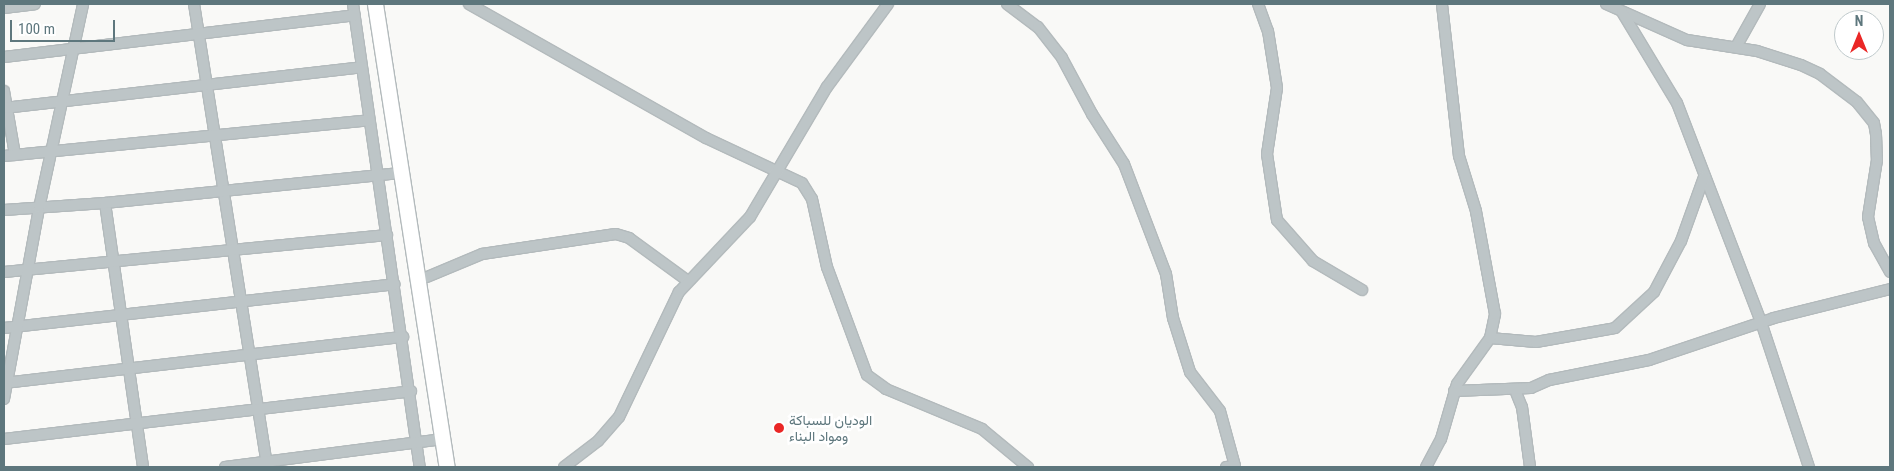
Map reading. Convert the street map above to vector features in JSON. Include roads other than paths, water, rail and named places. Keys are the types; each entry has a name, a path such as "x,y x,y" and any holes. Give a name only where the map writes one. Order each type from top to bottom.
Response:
{"highway":[{"path":"375,4 447,467"},
{"path":"383,4 456,467"}],"street":[{"path":"4,8 35,4"},
{"path":"4,399 5,383 39,208 83,4"},
{"path":"194,4 209,85 232,250 267,465"},
{"path":"353,4 411,391 420,467"},
{"path":"469,4 698,134 802,183 812,199 827,267 867,375 886,389 982,429 1028,467"},
{"path":"564,467 598,441 620,417 673,303 688,281 750,217 778,173 827,87 888,4"},
{"path":"1006,4 1038,27 1062,58 1092,114 1124,164 1166,274 1173,318 1190,372 1220,411 1235,466 1226,467"},
{"path":"1258,4 1268,31 1277,82 1267,154 1277,220 1313,261 1362,290"},
{"path":"1426,467 1442,439 1454,391 1490,338 1494,326 1494,301 1476,211 1459,156 1442,4"},
{"path":"1606,4 1687,40 1736,47 1782,58 1820,74 1857,102 1874,123 1877,160 1868,217 1874,243 1890,272"},
{"path":"1736,47 1760,4"},
{"path":"1622,12 1671,90 1762,322 1809,467"},
{"path":"4,57 354,15"},
{"path":"5,108 62,103 362,67"},
{"path":"4,91 5,108 15,155"},
{"path":"4,156 370,120"},
{"path":"4,210 105,203 402,173"},
{"path":"1490,338 1536,342 1615,328 1654,292 1681,241 1704,177"},
{"path":"105,203 143,467"},
{"path":"426,277 482,254 616,234 629,238 688,281"},
{"path":"4,272 387,235"},
{"path":"4,328 395,284"},
{"path":"1454,391 1515,390 1649,360 1762,322 1890,289"},
{"path":"5,383 403,338"},
{"path":"1515,390 1522,407 1530,467"},
{"path":"4,439 411,391"},
{"path":"225,467 267,465 443,439"}],"place":[{"name":"الوديان للسباكة ومواد البناء","path":"779,428"}]}
